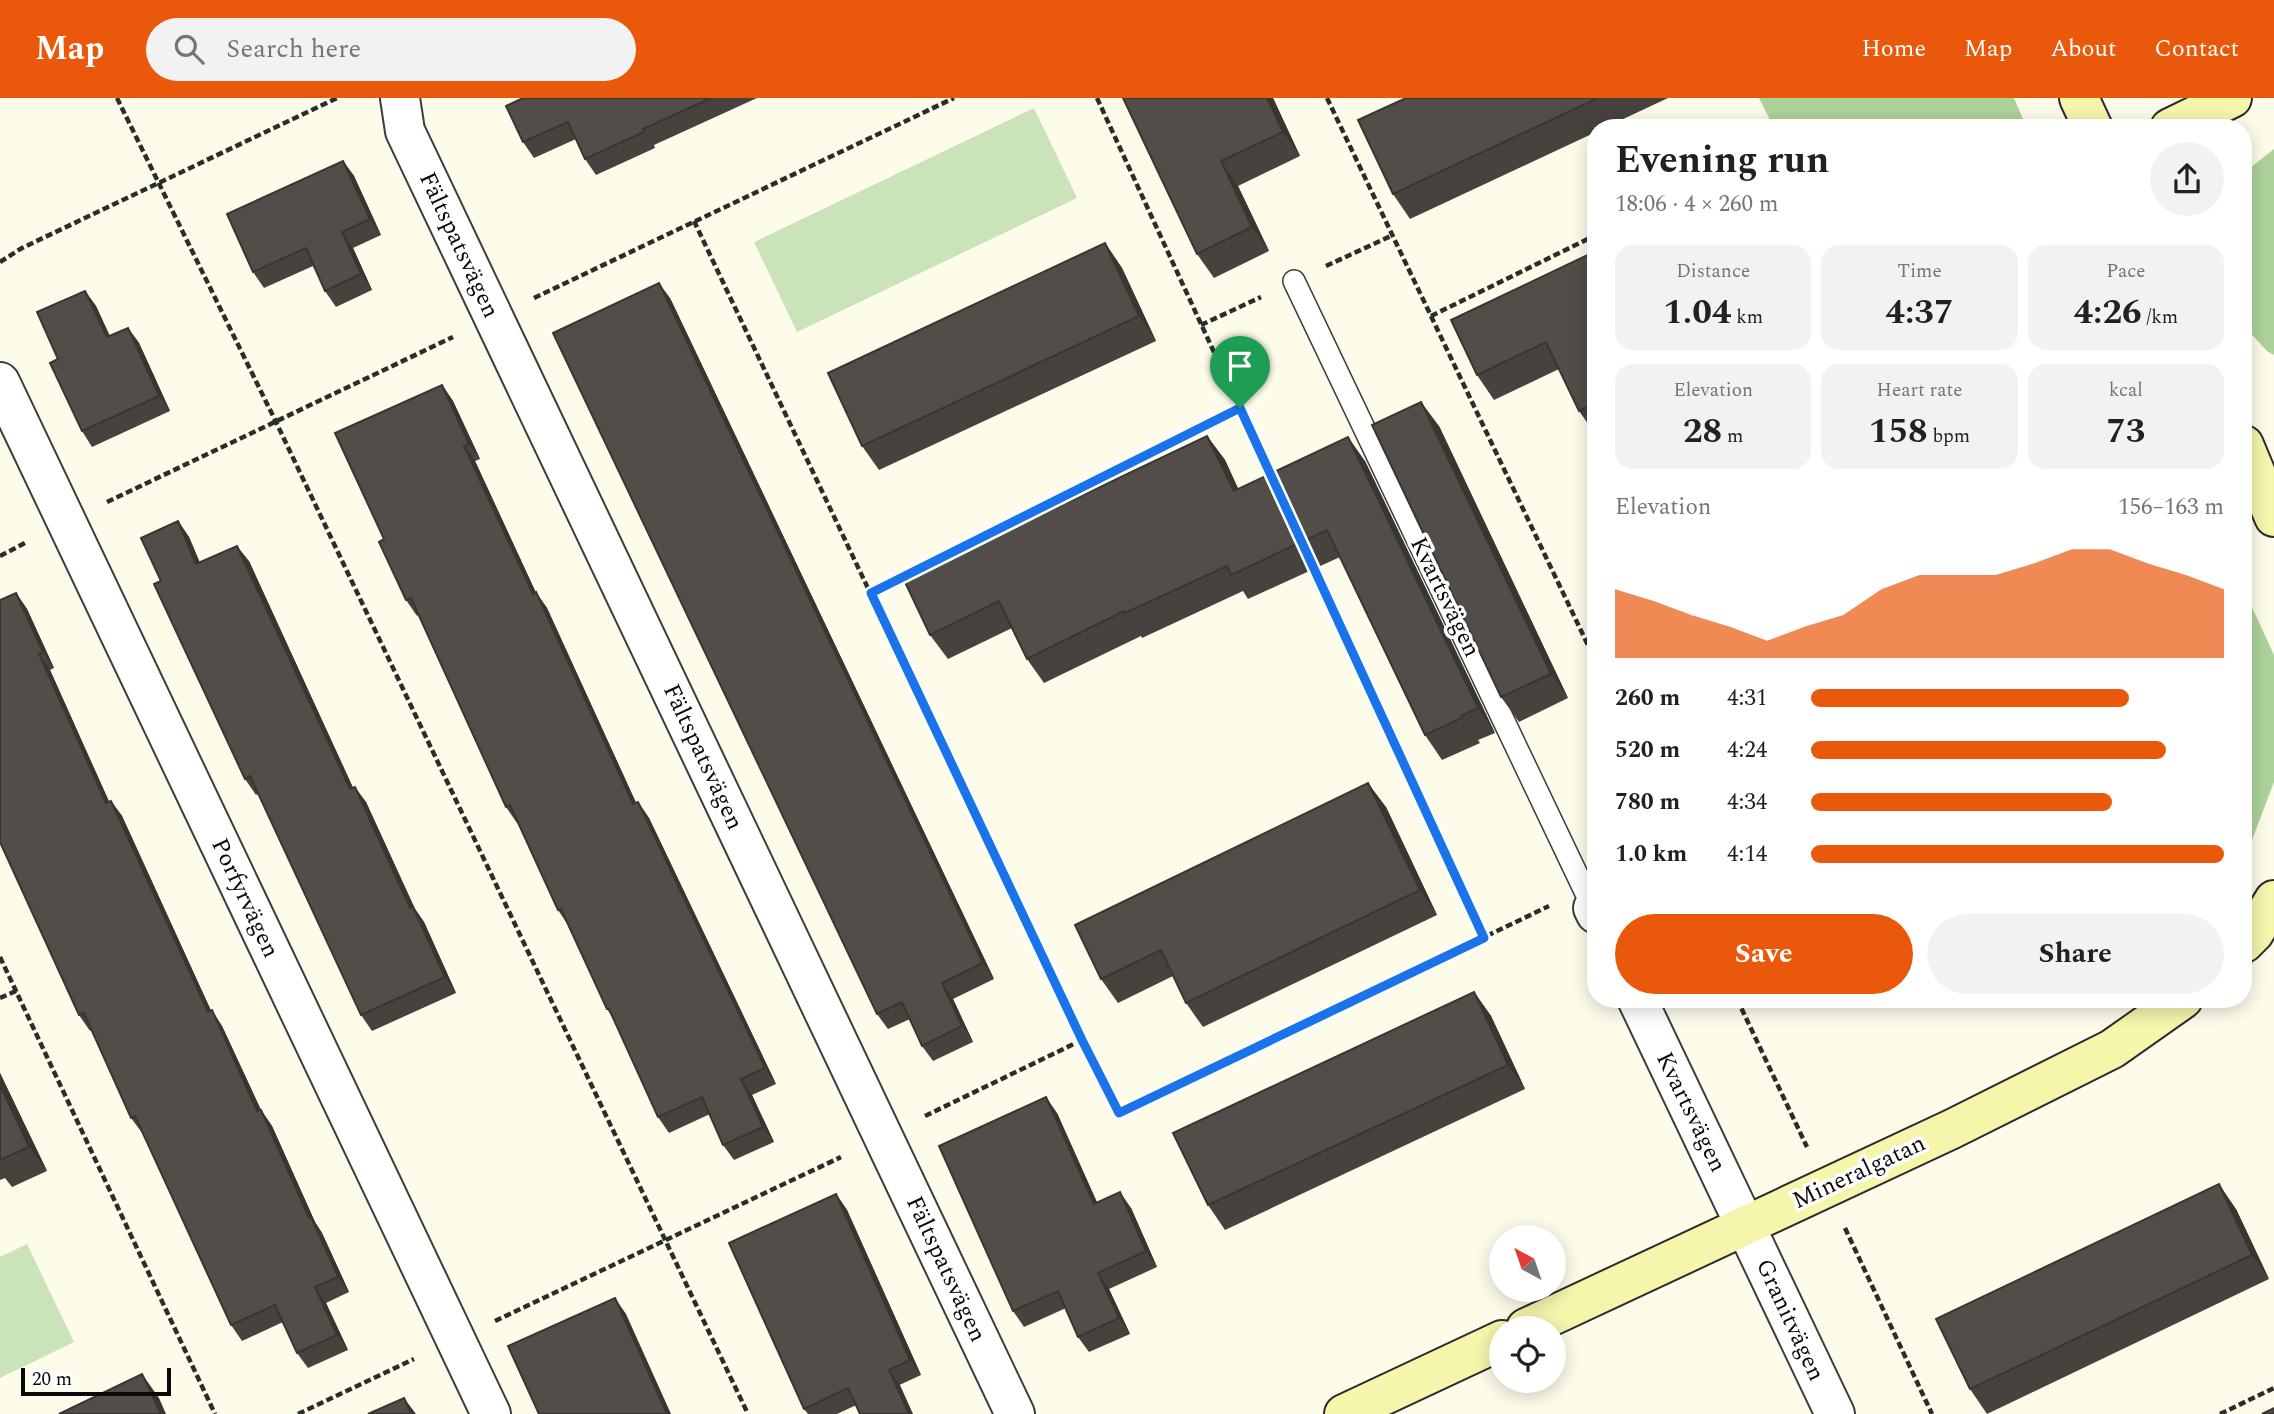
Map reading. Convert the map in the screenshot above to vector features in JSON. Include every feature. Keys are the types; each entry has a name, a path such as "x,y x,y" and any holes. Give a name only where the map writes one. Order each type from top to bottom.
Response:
{"street":[{"name":"Fältspatsvägen","path":"400,98 405,131 1015,1414"},
{"path":"2079,98 2089,119"},
{"path":"2189,119 2232,98"},
{"name":"Porfyrvägen","path":"0,382 491,1414"},
{"path":"2257,458 2274,517"},
{"path":"2252,935 2274,900"},
{"name":"Kvartsvägen","path":"1641,1008 1745,1225"},
{"name":"Mineralgatan","path":"1552,1316 1952,1129 2112,1049 2170,1008"},
{"name":"Granitvägen","path":"1745,1225 1835,1414"},
{"path":"1343,1414 1489,1346"}],"lane":[{"name":"Kvartsvägen","path":"1294,281 1587,895"}],"path":[{"path":"117,98 276,422 748,1414"},
{"path":"0,261 158,182 337,98"},
{"path":"1097,98 1274,483"},
{"path":"1327,98 1587,643"},
{"path":"694,221 1119,1113 1484,938 1587,904"},
{"path":"1431,316 1587,239"},
{"path":"871,593 1240,408"},
{"path":"1309,559 1484,938"},
{"path":"0,957 215,1414"},
{"path":"0,998 16,991"},
{"path":"1741,1008 1812,1159"},
{"path":"298,1414 1082,1040"},
{"path":"1839,1216 1932,1414"},
{"path":"2220,1414 2274,1388"}],"green space":[{"path":"1759,98 2014,98 2023,119 1770,119"},
{"path":"1034,108 1077,198 797,332 754,242"},
{"path":"2274,149 2274,355 2252,335 2252,166"},
{"path":"2252,607 2274,655 2274,782 2252,840"},
{"path":"27,1244 74,1342 0,1378 0,1257"}],"building":[{"path":"523,98 711,98 585,159 568,122 523,142 506,106"},
{"path":"1123,98 1267,98 1283,132 1221,161 1252,227 1197,254"},
{"path":"1406,98 1598,98 1393,194 1358,120"},
{"path":"343,161 370,219 342,232 361,274 325,291 306,248 253,272 227,214"},
{"path":"1105,243 1139,316 862,446 828,373"},
{"path":"1587,255 1587,407 1579,411 1546,342 1477,375 1451,320"},
{"path":"659,283 983,963 942,983 962,1026 922,1046 902,1002 877,1014 553,333"},
{"path":"85,291 107,337 128,328 159,396 82,431 50,363 58,359 37,312"},
{"path":"442,385 469,444 464,446 533,594 536,592 633,804 638,802 765,1068 741,1079 763,1127 723,1145 702,1097 658,1117 561,909 558,910 510,805 506,807 411,598 406,600 379,542 384,539 335,433"},
{"path":"1421,402 1551,674 1501,697 1372,425"},
{"path":"1207,436 1234,491 1348,437 1478,708 1425,735 1327,530 1231,575 1227,566 1125,613 1124,611 1027,659 999,601 930,635 904,580"},
{"path":"178,521 196,564 237,546 350,789 355,787 445,977 361,1015 250,776 245,779 154,584 161,581 141,538"},
{"path":"16,593 43,652 39,654 106,803 111,801 208,1012 212,1010 257,1111 261,1110 338,1277 315,1287 337,1335 297,1353 275,1305 231,1325 135,1116 131,1118 84,1013 79,1015 0,842 0,600"},
{"path":"1368,783 1420,890 1186,1003 1161,950 1101,979 1075,925"},
{"path":"1474,992 1508,1065 1208,1205 1173,1133"},
{"path":"0,1085 29,1147 0,1160"},
{"path":"1046,1097 1094,1204 1120,1192 1146,1251 1098,1273 1119,1318 1078,1337 1058,1291 1013,1311 939,1146"},
{"path":"2219,1184 2252,1255 1970,1389 1936,1319"},
{"path":"836,1194 910,1360 889,1370 909,1414 860,1414 848,1388 804,1409 729,1243"},
{"path":"615,1298 667,1414 539,1414 508,1346"},
{"path":"142,1374 161,1414 59,1414"},
{"path":"404,1398 411,1414 368,1414"},
{"path":"2274,1408 2274,1414 2262,1414"}],"route":[{"path":"1240,408 1484,938 1119,1113 871,593 1240,408"}]}
